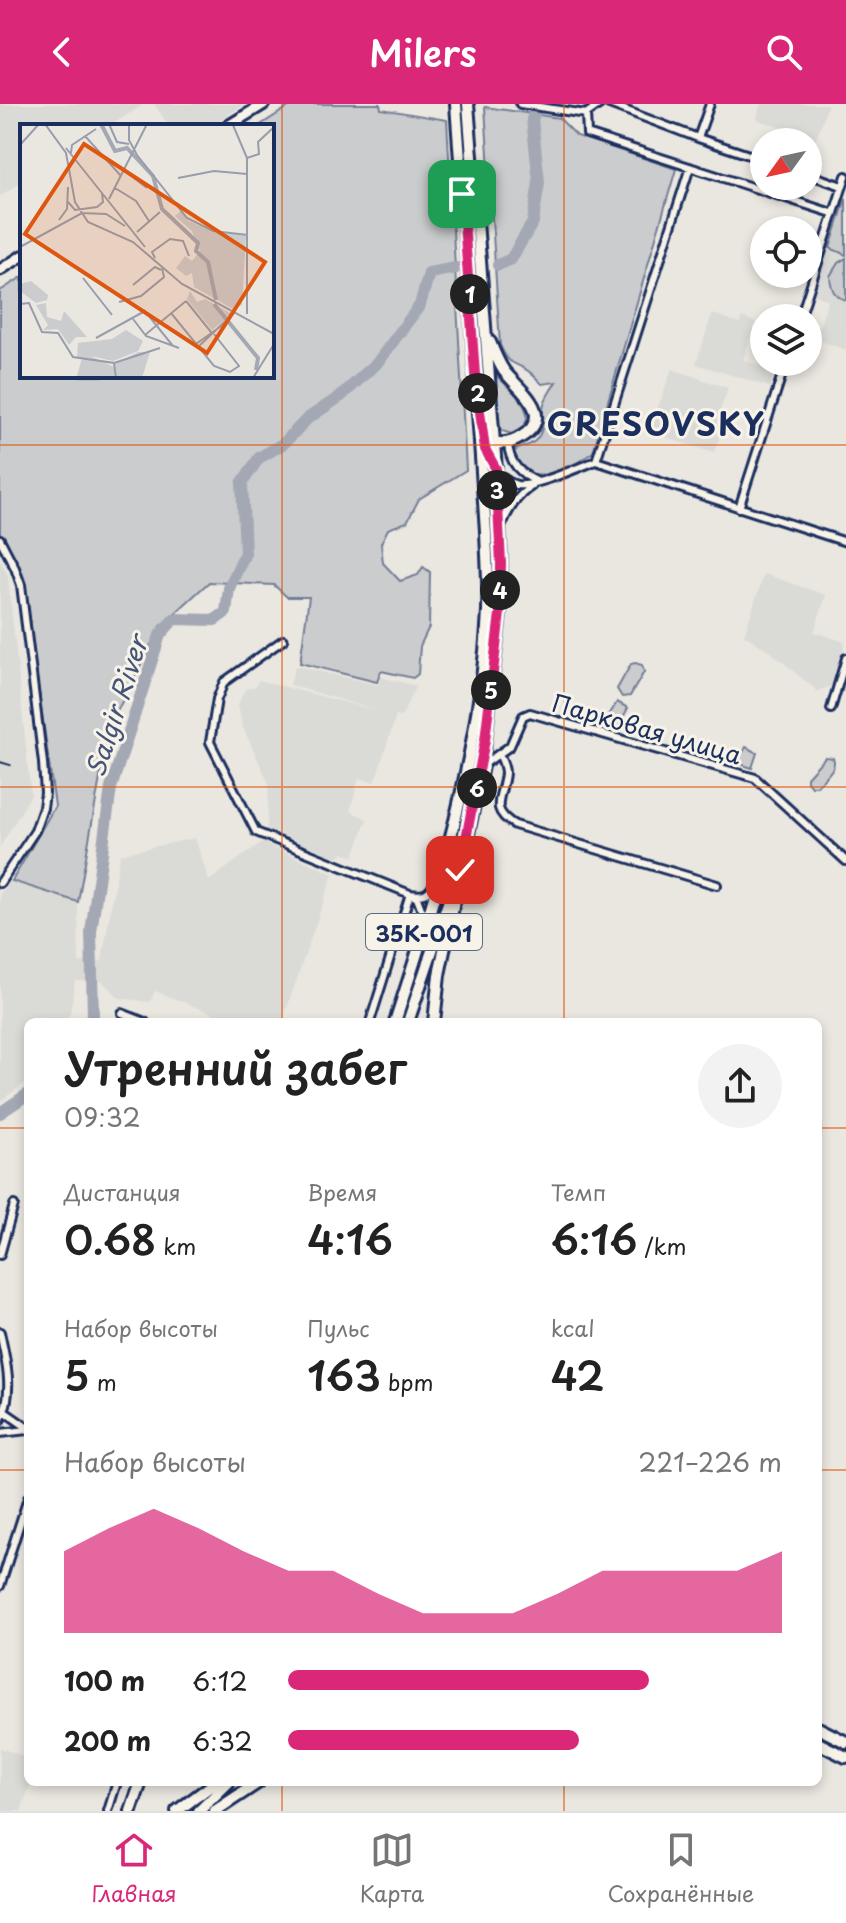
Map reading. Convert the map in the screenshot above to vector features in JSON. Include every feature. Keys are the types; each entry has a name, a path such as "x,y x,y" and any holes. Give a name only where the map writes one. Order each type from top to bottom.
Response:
{"main road":[{"name":"35К-001","path":"396,1018 451,841 480,694 488,613 489,576 456,104"},
{"name":"35К-001","path":"409,1018 460,870 482,766 500,613 496,469 468,104"},
{"path":"475,374 487,438 494,443 508,443 529,431 534,425 535,409 527,393 499,364 485,325"},
{"path":"434,1018 439,975 460,870"},
{"path":"822,1728 846,1739"},
{"path":"822,1745 844,1756"},
{"path":"131,1811 140,1786"},
{"path":"177,1811 211,1786"},
{"path":"199,1811 225,1786"},
{"path":"215,1811 253,1786"}],"street":[{"path":"231,124 264,104"},
{"path":"521,104 586,114 600,104"},
{"path":"609,104 750,155"},
{"path":"698,138 710,104"},
{"path":"586,114 587,134 832,213"},
{"path":"596,461 690,167"},
{"path":"804,304 846,176"},
{"path":"822,179 842,186"},
{"path":"0,270 20,257"},
{"path":"739,508 781,376"},
{"path":"483,426 487,455 496,469 509,482 517,485 538,482 596,461 846,542"},
{"path":"508,443 509,456 519,471 538,482"},
{"path":"498,534 511,506 538,482"},
{"path":"0,539 21,585 45,793 35,831 0,883"},
{"path":"283,640 224,682 217,699 210,742 256,832 423,896 430,892 434,884 467,766"},
{"path":"831,709 846,658"},
{"name":"Парковая улица","path":"482,766 510,746 523,716 530,713 753,777 846,861"},
{"path":"499,754 505,770 497,802 504,818 515,825 717,885"},
{"path":"413,894 427,925"},
{"path":"371,1018 413,894"},
{"path":"122,1013 135,1018"},
{"path":"0,1255 14,1205"},
{"path":"0,1332 9,1387 5,1412 0,1421"},
{"path":"5,1412 24,1426"},
{"path":"0,1433 24,1430"},
{"path":"0,1586 24,1511"},
{"path":"108,1811 116,1786"}],"shaded area":[{"path":"0,104 144,104 113,124 20,124 20,183 0,196"},
{"path":"154,104 245,104 213,124 168,124"},
{"path":"293,104 380,104 381,109 447,120 466,470 419,499 407,522 388,529 381,543 383,563 400,581 418,575 423,567 430,572 429,627 420,646 418,674 413,678 381,671 377,682 300,663 309,597 287,597 274,585 209,582 160,627 109,727 78,902 12,881 55,806 23,577 0,535 0,291 20,278 20,378 274,378 274,124 262,124"},
{"path":"761,104 828,104 820,128 783,128 756,119"},
{"path":"485,107 559,118 577,136 676,169 593,452 573,465 549,474 528,472 513,452 539,436 544,404 556,382 542,384 527,370 510,361 500,345"},
{"path":"846,194 846,350 822,341 822,318 828,300 813,294 815,288 822,288 822,267"},
{"path":"846,198 846,255 830,248"},
{"path":"846,258 846,300 834,292 830,276 838,263"},
{"path":"712,314 740,323 742,317 750,320 750,338 743,360 750,362 750,376 773,376 770,387 696,364"},
{"path":"672,369 728,388 720,411 727,414 714,453 649,432"},
{"path":"495,375 517,396 526,412 522,428 512,434 502,431 499,426"},
{"path":"0,559 8,576 31,795 0,847"},
{"path":"764,574 826,595 814,632 845,642 834,685 817,691 770,651 744,635"},
{"path":"631,664 642,665 644,672 630,696 622,697 617,689"},
{"path":"295,666 378,685 381,677 416,686 401,717 396,716 374,782 359,778 350,811 367,819 354,856 342,853 337,857 267,829 269,784 242,725 238,705 245,689 256,686 258,680 386,713 290,685"},
{"path":"617,702 628,708 617,729 605,722"},
{"path":"746,747 757,753 752,768 737,763"},
{"path":"825,757 833,758 832,769 817,786 811,786 807,777"},
{"path":"195,838 209,881 262,842 333,874 283,1018 222,1018 155,991 150,1002 119,998 102,981 75,981 67,1018 24,1018 24,1084 0,1101 0,894 12,880 78,902 79,962 102,961 120,854"},
{"path":"0,1748 24,1757 24,1786 30,1786 21,1811 0,1811"}],"waterway":[{"name":"Salgir River","path":"498,265 511,259 533,222 539,182 532,119 539,104"},
{"name":"Salgir River","path":"91,1018 91,932 111,788 160,635 174,619 215,620 226,612 229,588 245,553 242,483 259,458 284,443 307,419 341,396 377,363 420,305 429,273 456,268"},
{"name":"Salgir River","path":"0,1113 24,1097"}],"railway":[{"path":"0,762 17,767"}],"district":[{"name":"GRESOVSKY","path":"656,423"}],"route":[{"path":"460,870 482,766 500,613 501,563 496,469 485,449 475,374 462,194"}]}
